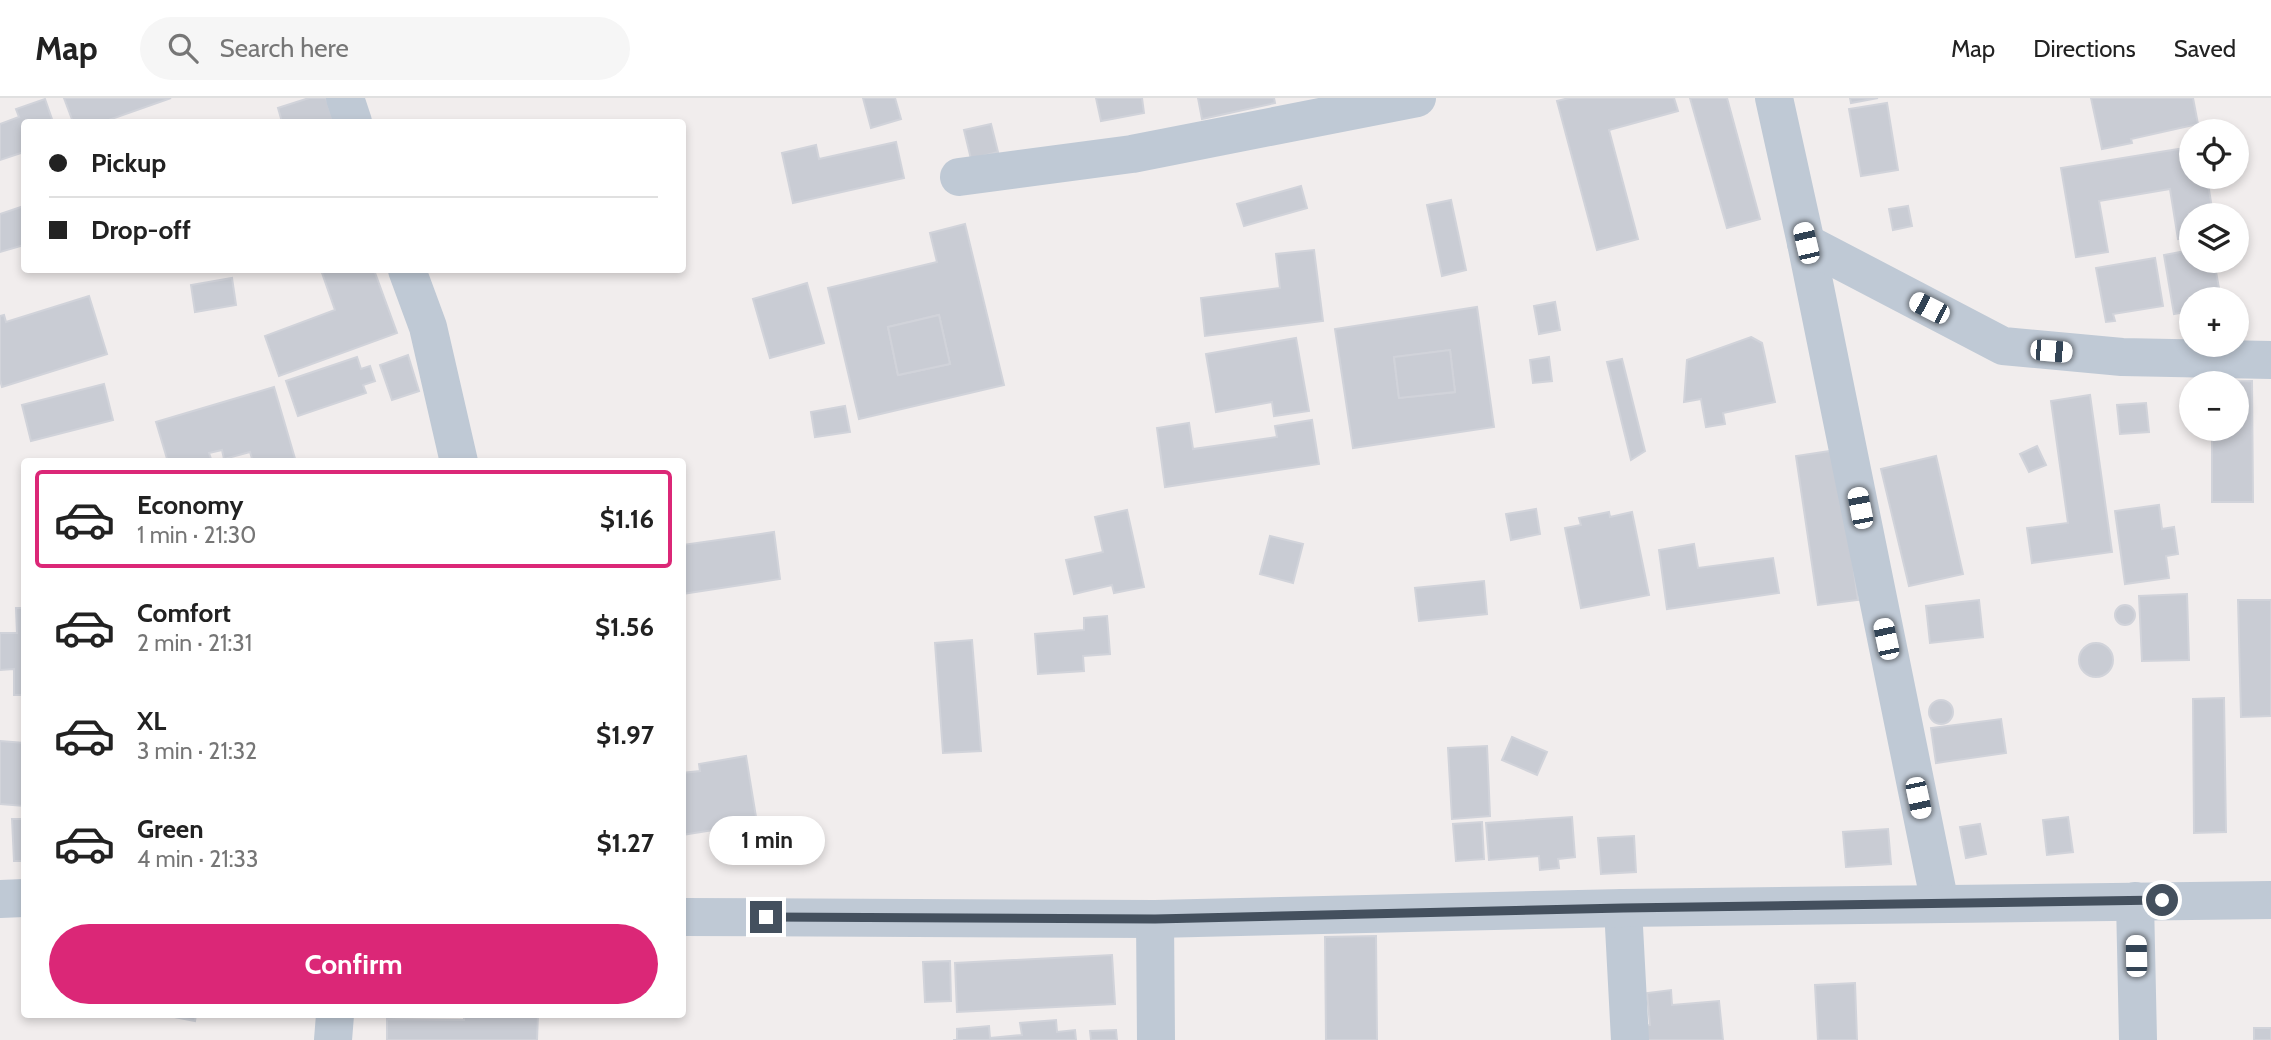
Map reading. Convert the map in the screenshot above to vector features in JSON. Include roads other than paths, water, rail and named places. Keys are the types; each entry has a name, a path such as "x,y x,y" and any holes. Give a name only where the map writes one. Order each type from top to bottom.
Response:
{"street":[{"path":"345,98 353,119"},
{"path":"959,177 1132,154 1417,98"},
{"path":"1774,98 1940,904"},
{"path":"1806,243 2003,346 2123,357 2271,360"},
{"path":"408,273 428,327 458,458"},
{"path":"0,899 21,898"},
{"path":"686,916 1155,919 1623,908 2271,900"},
{"path":"2135,901 2138,1040"},
{"path":"1623,908 1630,1040"},
{"path":"1155,919 1156,1040"},
{"path":"333,1040 335,1018"}]}
